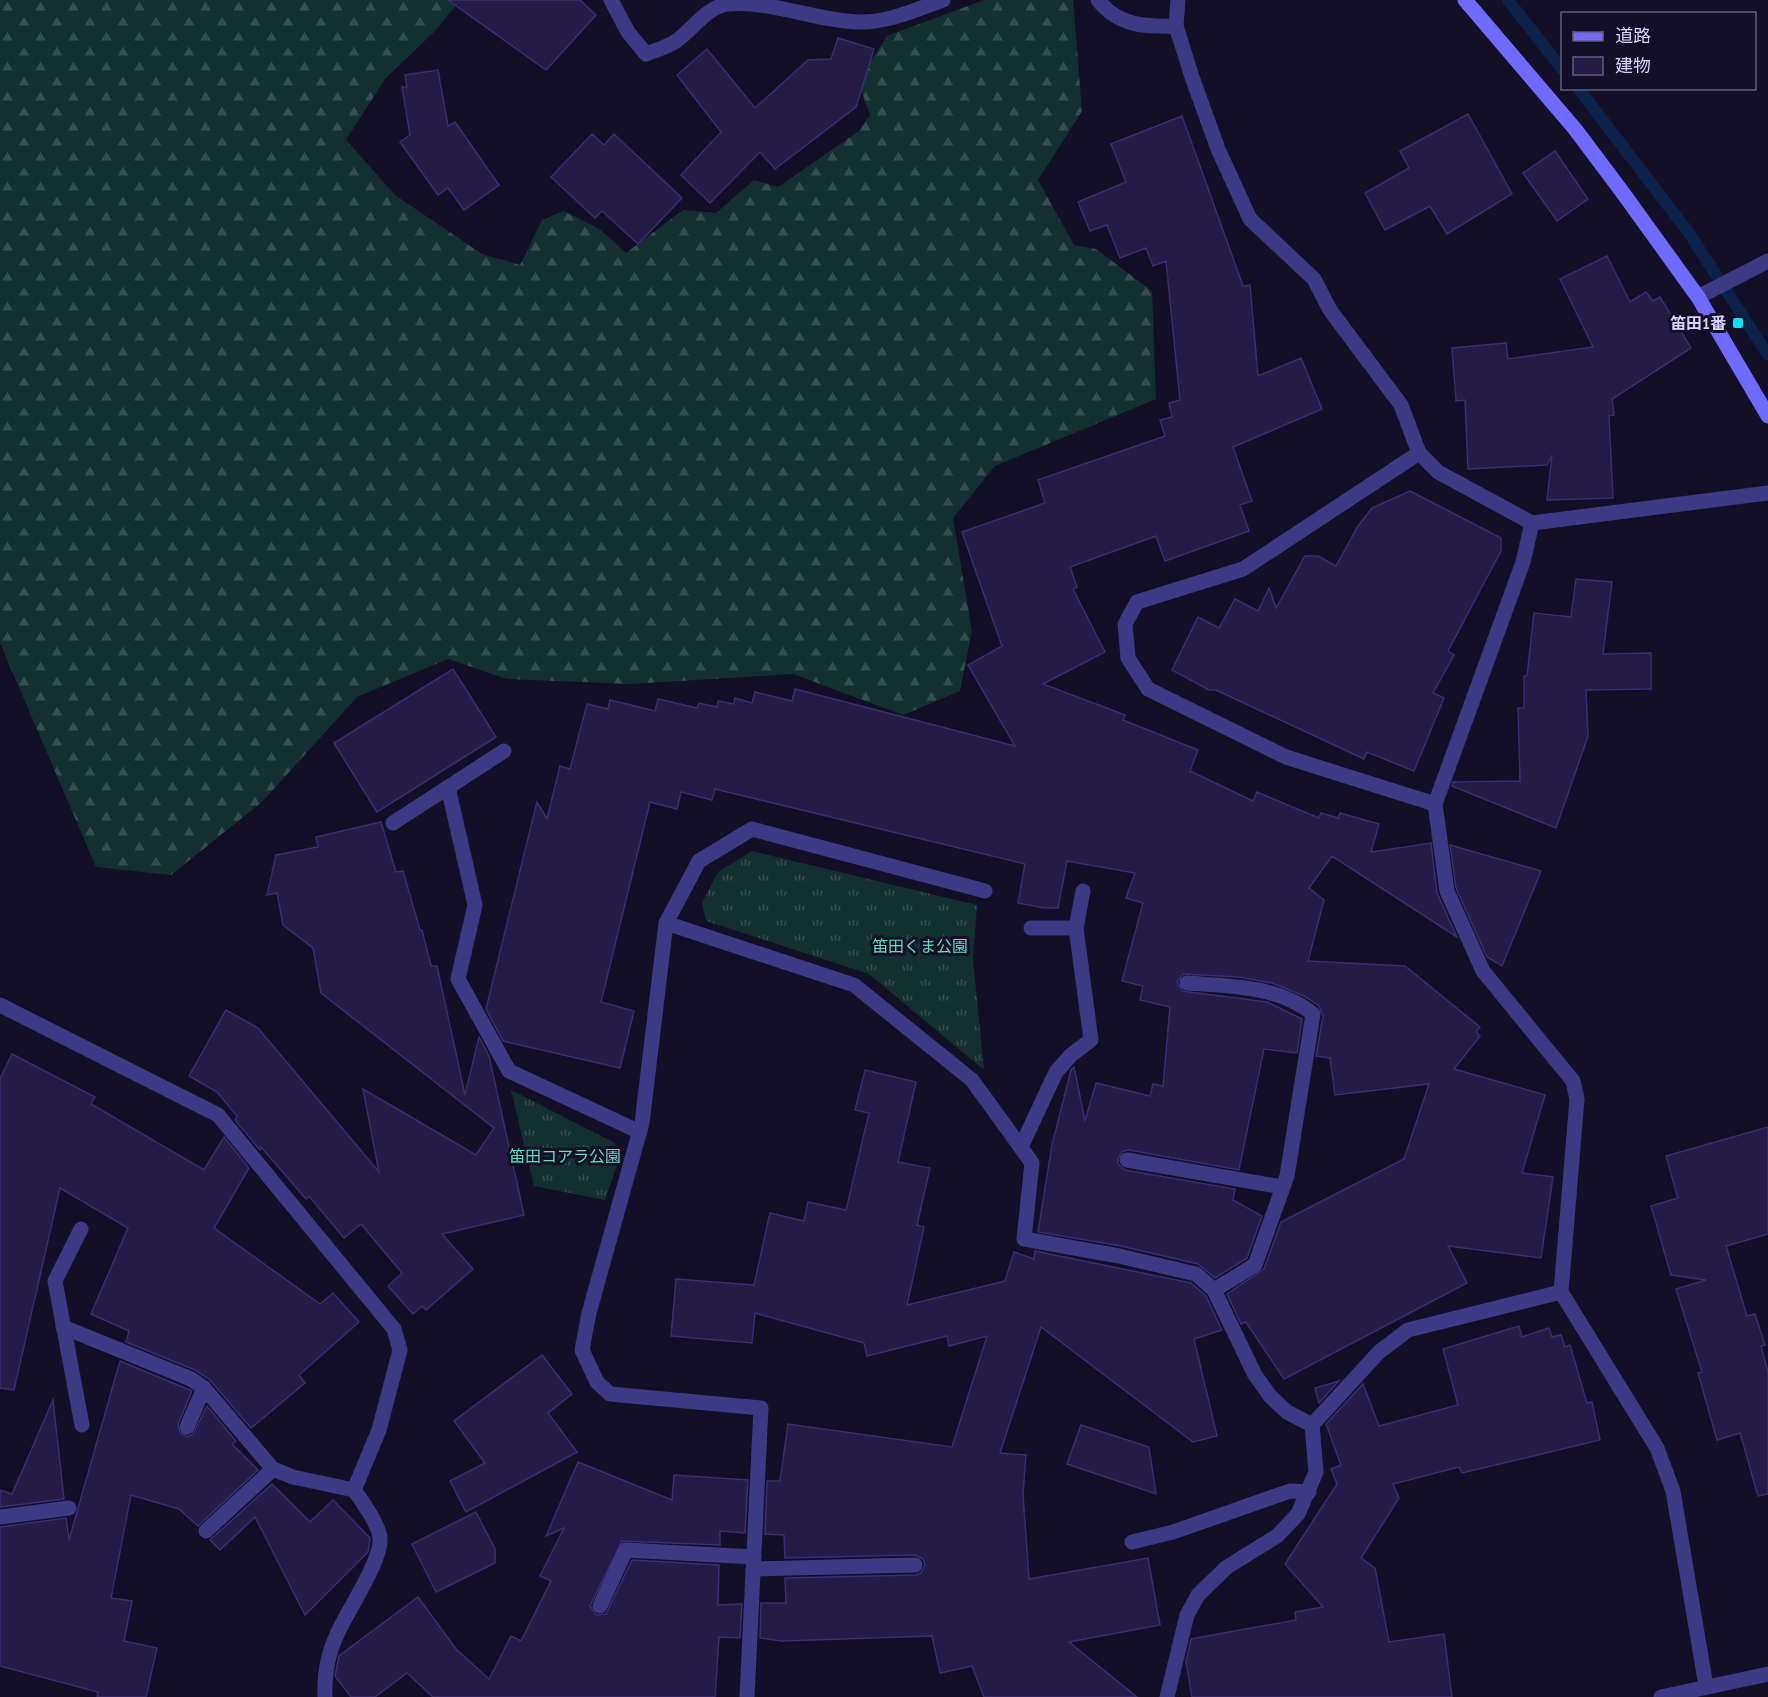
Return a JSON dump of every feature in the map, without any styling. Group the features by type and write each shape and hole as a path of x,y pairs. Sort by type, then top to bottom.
{"street":[{"path":"611,0 628,32 646,54 675,43 709,11 726,4 770,6 837,21 862,23 911,11 943,0"},
{"path":"1098,0 1117,20 1154,27 1176,26"},
{"path":"1178,0 1176,26 1218,149 1250,219 1314,279 1330,310 1401,405 1419,453 1438,472 1532,524 1768,493"},
{"path":"1465,0 1575,129 1698,297 1768,416"},
{"path":"1698,297 1768,261"},
{"path":"1419,453 1244,569 1137,602 1125,624 1128,658 1148,689 1286,757 1435,804"},
{"path":"1532,524 1523,562 1435,804 1447,891 1484,971 1573,1081 1577,1100 1561,1292 1657,1448 1673,1491 1706,1686"},
{"path":"393,823 504,751"},
{"path":"448,787 475,905 458,979 510,1071 640,1132"},
{"path":"747,1697 761,1408 610,1394 597,1383 582,1350 589,1313 640,1132 666,923 699,861 752,829 986,891"},
{"path":"1021,1147 1056,1072 1071,1055 1091,1040 1076,928 1083,891"},
{"path":"666,923 854,985 972,1080 1032,1163 1024,1239 1119,1256 1196,1274 1214,1290 1256,1375 1270,1396 1287,1412 1312,1425"},
{"path":"1032,928 1076,928"},
{"path":"1187,983 1245,987 1299,1003 1313,1014 1287,1176 1255,1265 1214,1290"},
{"path":"0,1005 218,1115 394,1329 399,1350 380,1430 354,1490"},
{"path":"1127,1160 1282,1187"},
{"path":"81,1229 55,1281 82,1425"},
{"path":"1167,1697 1187,1616 1198,1595 1227,1567 1277,1536 1298,1514 1316,1472 1312,1425 1379,1352 1408,1330 1561,1292"},
{"path":"63,1327 191,1379 204,1388 273,1469 293,1477 354,1490 366,1507 380,1538 377,1557 331,1650 324,1671 325,1697"},
{"path":"187,1427 204,1388"},
{"path":"206,1531 273,1469"},
{"path":"1132,1542 1173,1532 1290,1491 1309,1492"},
{"path":"0,1517 69,1508"},
{"path":"600,1605 626,1550 754,1563 915,1565"},
{"path":"1661,1697 1688,1694 1706,1686 1768,1674"}],"green space":[{"path":"0,0 461,0 435,31 385,79 346,140 395,195 482,254 520,265 542,220 564,211 601,230 626,253 683,210 716,213 754,180 778,187 859,131 870,115 858,81 887,36 984,0 1073,0 1082,111 1038,180 1074,245 1096,249 1152,291 1156,399 995,466 953,518 972,631 960,691 903,715 793,674 631,684 507,679 448,659 357,697 262,802 171,875 96,867 0,643"},
{"name":"笛田くま公園","path":"752,851 977,905 973,959 984,1070 869,974 706,921 702,903 718,872"},
{"name":"笛田コアラ公園","path":"511,1090 615,1143 617,1165 605,1200 534,1186"}],"building":[{"path":"448,0 580,0 596,15 546,70"},
{"path":"838,38 874,49 856,107 775,169 760,152 710,203 681,175 721,132 677,75 707,49 755,108 808,60 831,59"},
{"path":"438,70 448,126 455,122 499,185 464,210 448,188 438,195 400,142 410,135 402,87 407,87 405,75"},
{"path":"1468,114 1512,194 1447,234 1430,206 1385,230 1365,193 1409,168 1400,151"},
{"path":"1182,116 1243,286 1250,285 1258,376 1301,358 1322,409 1233,447 1252,501 1240,505 1249,531 1165,561 1156,536 1070,567 1077,587 1073,589 1105,652 1043,684 1125,715 1123,720 1198,750 1190,771 1253,801 1257,792 1319,818 1321,813 1338,818 1340,813 1379,824 1371,852 1431,843 1437,893 1457,937 1332,856 1309,888 1324,900 1308,961 1405,966 1480,1027 1476,1032 1480,1036 1454,1069 1545,1095 1522,1173 1553,1177 1541,1258 1448,1246 1467,1283 1284,1379 1246,1322 1241,1324 1227,1294 1264,1269 1281,1222 1404,1159 1429,1084 1335,1095 1330,1058 1316,1056 1323,1016 1319,1006 1304,996 1272,983 1238,977 1183,974 1177,982 1182,991 1267,1002 1302,1019 1297,1053 1264,1049 1239,1170 1129,1150 1123,1151 1118,1158 1118,1164 1125,1170 1235,1189 1233,1200 1262,1216 1247,1258 1215,1278 1198,1264 1121,1246 1038,1232 1052,1145 1071,1070 1074,1067 1085,1121 1096,1083 1150,1096 1153,1084 1163,1086 1170,1007 1140,1000 1143,986 1122,981 1143,903 1126,898 1135,873 1067,861 1058,908 1044,908 1018,903 1025,864 715,789 712,800 681,792 677,809 650,802 601,1002 634,1011 620,1068 503,1041 486,1009 537,802 547,819 560,766 570,769 587,704 608,709 610,700 655,711 658,699 697,708 699,703 717,707 718,701 734,704 735,698 752,703 755,692 792,701 795,689 1015,746 968,665 1002,646 962,532 1045,503 1038,480 1165,436 1160,420 1172,417 1169,403 1180,400 1166,261 1153,266 1146,248 1120,258 1107,225 1090,231 1078,202 1126,182 1111,144"},
{"path":"592,134 604,145 614,134 682,198 638,244 602,211 595,218 551,177"},
{"path":"1555,151 1588,199 1557,221 1523,173"},
{"path":"1607,256 1630,302 1646,292 1653,301 1660,297 1691,348 1612,399 1614,415 1609,416 1613,498 1547,500 1552,455 1547,465 1468,469 1465,400 1456,401 1452,348 1506,343 1508,359 1593,347 1560,279"},
{"path":"1410,491 1501,538 1501,551 1448,651 1454,655 1433,693 1444,698 1414,771 1367,752 1364,759 1216,690 1209,690 1172,670 1198,617 1219,628 1235,599 1258,611 1269,588 1276,608 1305,556 1318,556 1336,566 1358,526 1372,508"},
{"path":"1576,579 1612,582 1603,654 1651,653 1651,689 1586,690 1588,736 1556,828 1452,786 1453,782 1520,781 1518,708 1524,708 1524,676 1527,676 1534,613 1571,617"},
{"path":"453,669 496,737 377,812 334,743"},
{"path":"381,822 396,872 403,871 431,966 437,966 465,1095 479,1037 489,1056 524,1215 442,1234 473,1269 426,1310 422,1306 413,1314 388,1286 402,1273 361,1224 344,1238 309,1196 306,1199 261,1147 260,1150 235,1120 237,1116 217,1092 189,1076 226,1010 258,1028 379,1172 363,1089 476,1155 494,1128 321,993 313,948 283,925 277,893 267,895 276,855 318,847 316,837"},
{"path":"1450,845 1541,871 1502,966 1487,957 1456,888"},
{"path":"12,1054 95,1097 91,1104 204,1170 224,1137 249,1168 214,1228 320,1304 333,1293 359,1322 299,1375 305,1383 251,1428 210,1380 195,1370 126,1342 129,1331 91,1314 128,1228 60,1188 14,1390 0,1388 0,1079"},
{"path":"865,1070 916,1082 898,1162 930,1168 917,1225 924,1227 907,1305 1005,1281 1014,1252 1034,1259 1035,1251 1191,1283 1206,1296 1222,1330 1194,1339 1217,1436 1193,1442 1041,1327 1000,1453 1026,1455 1023,1495 1029,1579 1148,1558 1160,1625 1069,1642 1137,1697 984,1697 972,1666 940,1673 932,1636 782,1641 760,1638 761,1603 786,1603 785,1578 915,1575 921,1573 925,1565 923,1559 915,1555 785,1558 784,1535 765,1534 767,1481 780,1481 788,1424 952,1447 987,1336 949,1346 947,1336 867,1356 864,1343 755,1313 752,1343 671,1336 676,1279 754,1285 770,1213 804,1221 808,1202 846,1210 869,1113 855,1110"},
{"path":"1768,1127 1768,1234 1726,1246 1747,1316 1755,1314 1765,1345 1761,1346 1768,1372 1768,1494 1758,1496 1740,1433 1717,1440 1698,1373 1702,1372 1676,1289 1706,1280 1671,1275 1651,1206 1678,1198 1666,1156"},
{"path":"1519,1326 1522,1337 1549,1328 1552,1337 1561,1335 1565,1347 1570,1345 1587,1403 1592,1402 1600,1440 1462,1473 1459,1467 1393,1484 1399,1498 1361,1558 1375,1568 1389,1642 1444,1634 1452,1697 1192,1697 1186,1662 1191,1639 1296,1620 1295,1612 1323,1607 1285,1564 1337,1484 1331,1469 1341,1465 1326,1424 1363,1384 1379,1426 1458,1405 1443,1349"},
{"path":"542,1355 572,1394 548,1413 577,1452 466,1512 450,1481 485,1463 454,1421"},
{"path":"120,1361 192,1391 178,1424 180,1433 188,1437 193,1434 207,1406 236,1441 232,1444 258,1470 198,1526 179,1509 131,1495 111,1598 132,1601 124,1641 157,1648 146,1697 97,1697 98,1692 0,1666 0,1527 66,1518 69,1540"},
{"path":"1339,1381 1319,1403 1315,1388"},
{"path":"53,1400 64,1499 0,1507 0,1490 12,1494"},
{"path":"1081,1425 1149,1447 1156,1494 1067,1464"},
{"path":"578,1462 672,1500 674,1475 748,1480 745,1533 720,1531 720,1545 622,1541 590,1606 596,1615 606,1614 632,1560 719,1565 718,1605 742,1604 740,1638 719,1637 715,1697 433,1697 407,1673 375,1697 351,1697 335,1676 339,1656 418,1597 456,1649 489,1679 511,1636 521,1641 551,1581 540,1576 564,1528 546,1536"},
{"path":"272,1484 310,1522 333,1500 370,1538 368,1552 305,1615 255,1517 220,1550 210,1540"},
{"path":"476,1512 495,1549 495,1563 436,1592 412,1544"}],"waterway":[{"path":"1508,0 1561,68"},
{"path":"1580,90 1689,233 1768,355"}],"place":[{"name":"笛田1番","path":"1738,323"}]}
